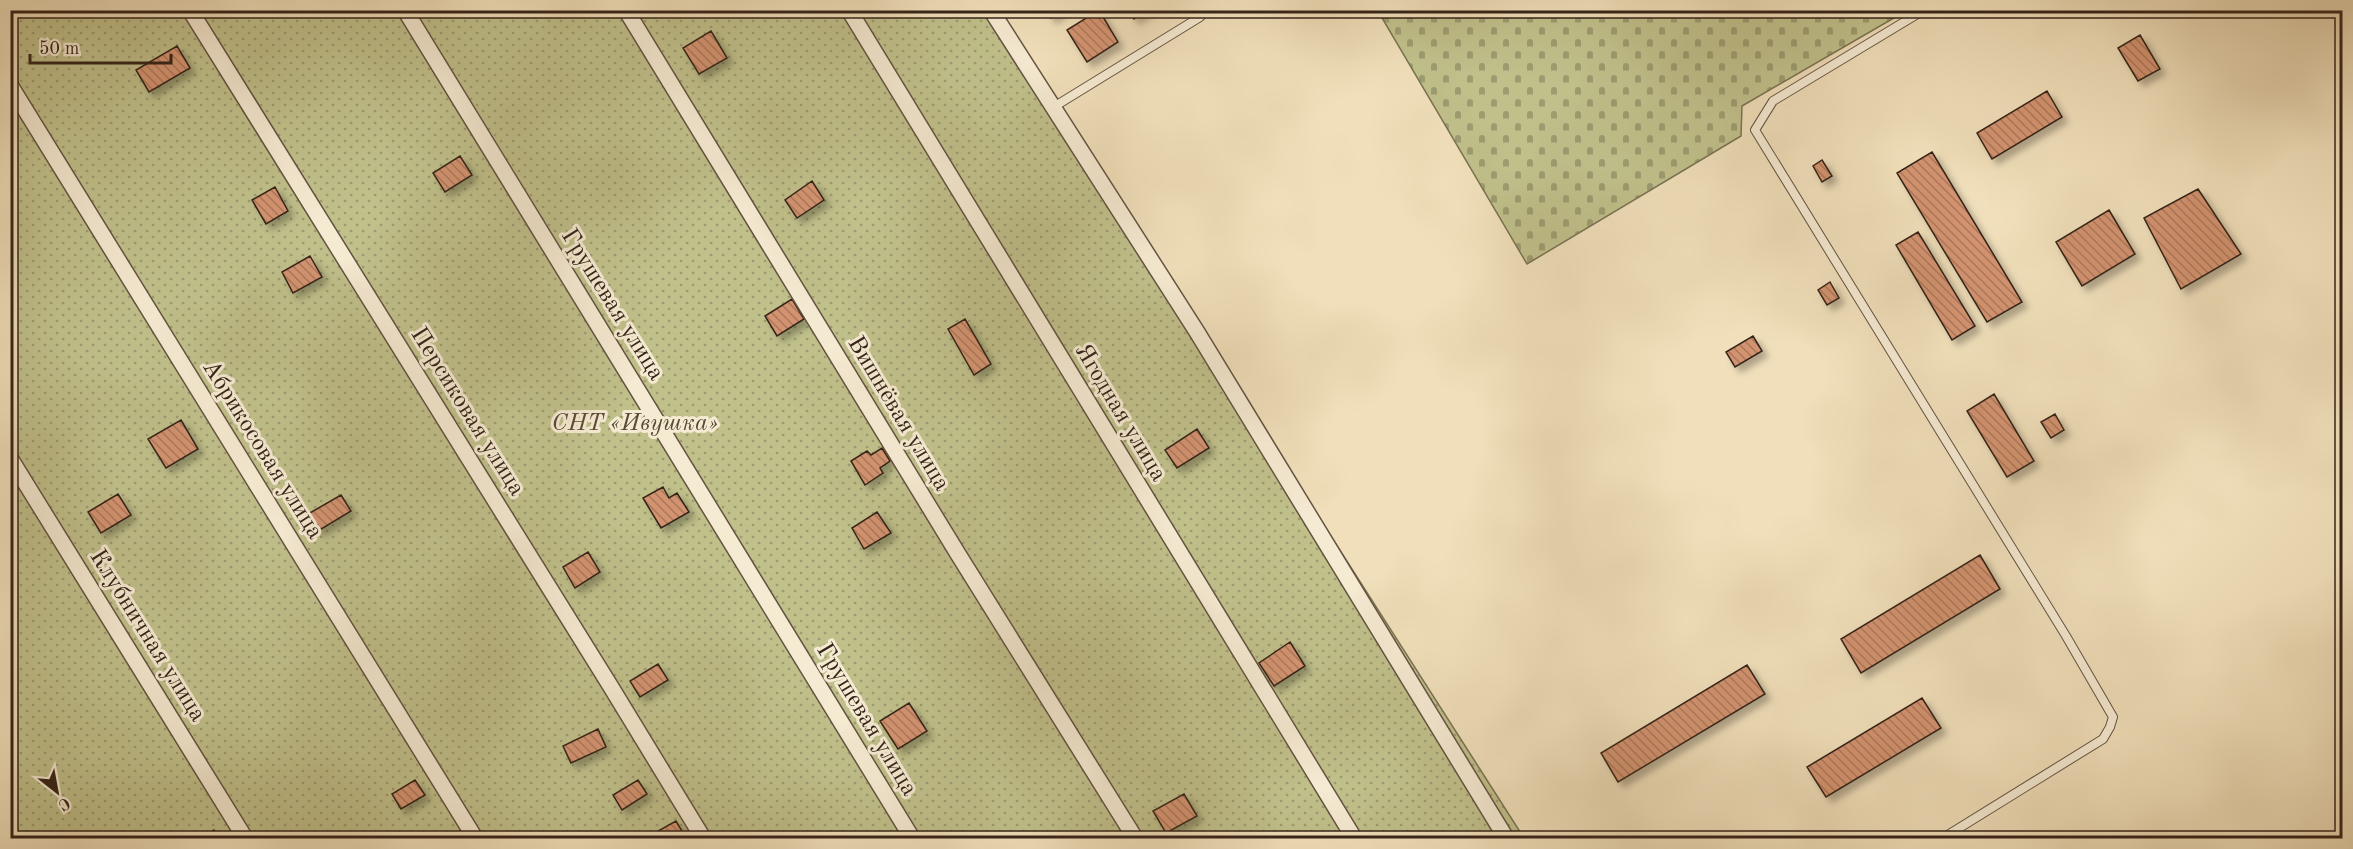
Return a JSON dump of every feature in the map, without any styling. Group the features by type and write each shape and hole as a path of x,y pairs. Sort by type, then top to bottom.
{"street":[{"name":"Персиковая улица","path":"190,10 612,687 703,838"},
{"name":"Грушевая улица","path":"405,10 912,838"},
{"name":"Вишнёвая улица","path":"626,10 958,554 1135,838"},
{"name":"Ягодная улица","path":"849,10 1354,838"},
{"path":"992,10 1052,108 1197,332 1506,838"},
{"name":"Абрикосовая улица","path":"10,85 475,838"},
{"name":"Клубничная улица","path":"10,458 245,838"}],"lane":[{"path":"1052,108 1200,17 1206,10"},
{"path":"1924,10 1773,101 1755,130 2066,636 2113,717 2103,739 1942,838"}],"green space":[{"name":"СНТ «Ивушка»","path":"10,11 995,11 1524,838 11,838"},
{"path":"1378,11 1906,11 1742,106 1741,136 1527,264"}],"building":[{"path":"1046,10 1063,10 1051,18"},
{"path":"1099,10 1118,42 1087,62 1067,30"},
{"path":"1129,10 1148,10 1134,19"},
{"path":"711,31 727,58 699,74 683,48"},
{"path":"2140,35 2160,69 2138,81 2118,48"},
{"path":"177,46 190,68 149,92 136,70"},
{"path":"2047,91 2062,117 1992,159 1977,133"},
{"path":"1932,152 2022,302 1987,322 1897,173"},
{"path":"460,156 472,175 445,192 433,173"},
{"path":"1822,160 1832,176 1822,182 1813,166"},
{"path":"812,181 824,200 797,218 785,200"},
{"path":"275,187 288,211 266,224 252,200"},
{"path":"2198,189 2241,254 2181,289 2144,218"},
{"path":"2109,210 2135,254 2082,286 2056,242"},
{"path":"1918,232 1975,326 1952,340 1896,245"},
{"path":"310,256 322,277 293,293 282,272"},
{"path":"1830,282 1839,298 1827,305 1818,290"},
{"path":"792,299 804,319 777,336 765,316"},
{"path":"965,319 991,364 974,375 948,329"},
{"path":"1753,336 1762,351 1735,367 1726,352"},
{"path":"1994,394 2034,461 2007,477 1967,411"},
{"path":"2055,414 2064,430 2051,438 2041,422"},
{"path":"181,420 198,449 166,468 148,439"},
{"path":"1197,429 1209,448 1177,468 1165,450"},
{"path":"882,448 890,461 880,468 883,473 865,485 851,461 867,451 871,455"},
{"path":"663,487 669,498 677,493 689,512 661,528 643,498"},
{"path":"118,494 131,515 101,533 88,512"},
{"path":"341,495 351,511 318,531 308,514"},
{"path":"877,512 891,533 864,549 852,528"},
{"path":"588,552 600,572 575,588 563,567"},
{"path":"1980,555 2000,589 1861,673 1841,639"},
{"path":"1290,642 1305,666 1274,686 1259,663"},
{"path":"658,664 668,680 640,697 630,681"},
{"path":"1747,665 1765,694 1618,782 1601,753"},
{"path":"1922,698 1941,728 1826,797 1807,767"},
{"path":"909,703 927,731 898,749 880,721"},
{"path":"598,729 606,747 571,763 563,746"},
{"path":"415,780 425,795 401,809 392,794"},
{"path":"638,780 647,794 622,810 613,795"},
{"path":"1184,794 1197,816 1166,833 1153,811"},
{"path":"676,821 686,838 650,838 649,836"},
{"path":"214,830 219,838 199,838"}]}
